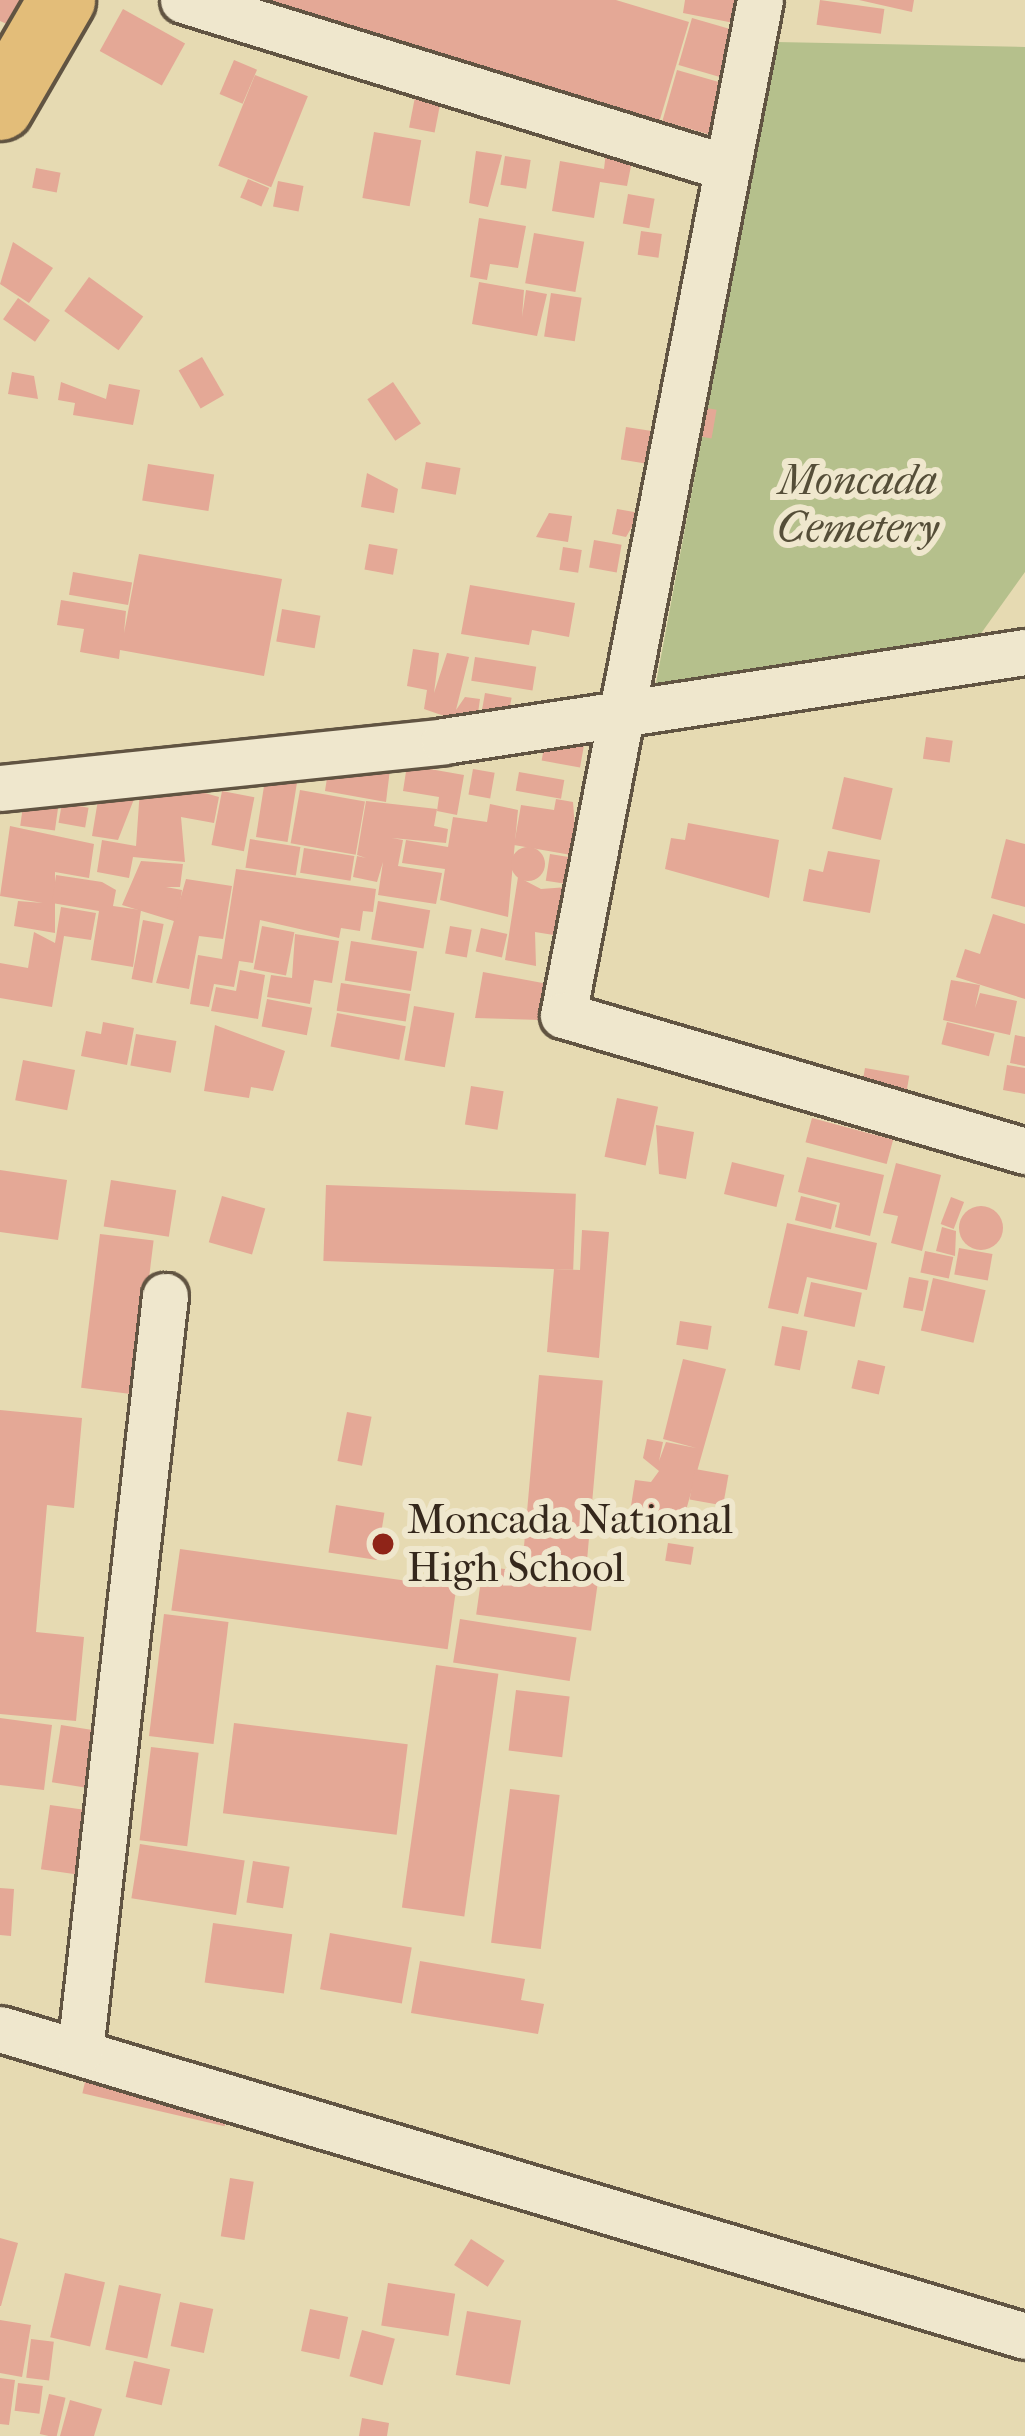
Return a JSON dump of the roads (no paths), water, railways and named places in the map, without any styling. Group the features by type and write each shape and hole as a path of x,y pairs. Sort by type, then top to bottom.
{"highway":[{"path":"0,107 62,0"}],"street":[{"path":"183,0 728,168"},
{"path":"760,0 563,1015 1025,1151"},
{"path":"0,788 622,716 1025,652"},
{"path":"80,2051 165,1296"},
{"path":"0,2029 1025,2336"}],"place":[{"name":"Moncada National High School","path":"383,1544"}],"park label":[{"name":"Moncada Cemetery","path":"858,505"}]}
